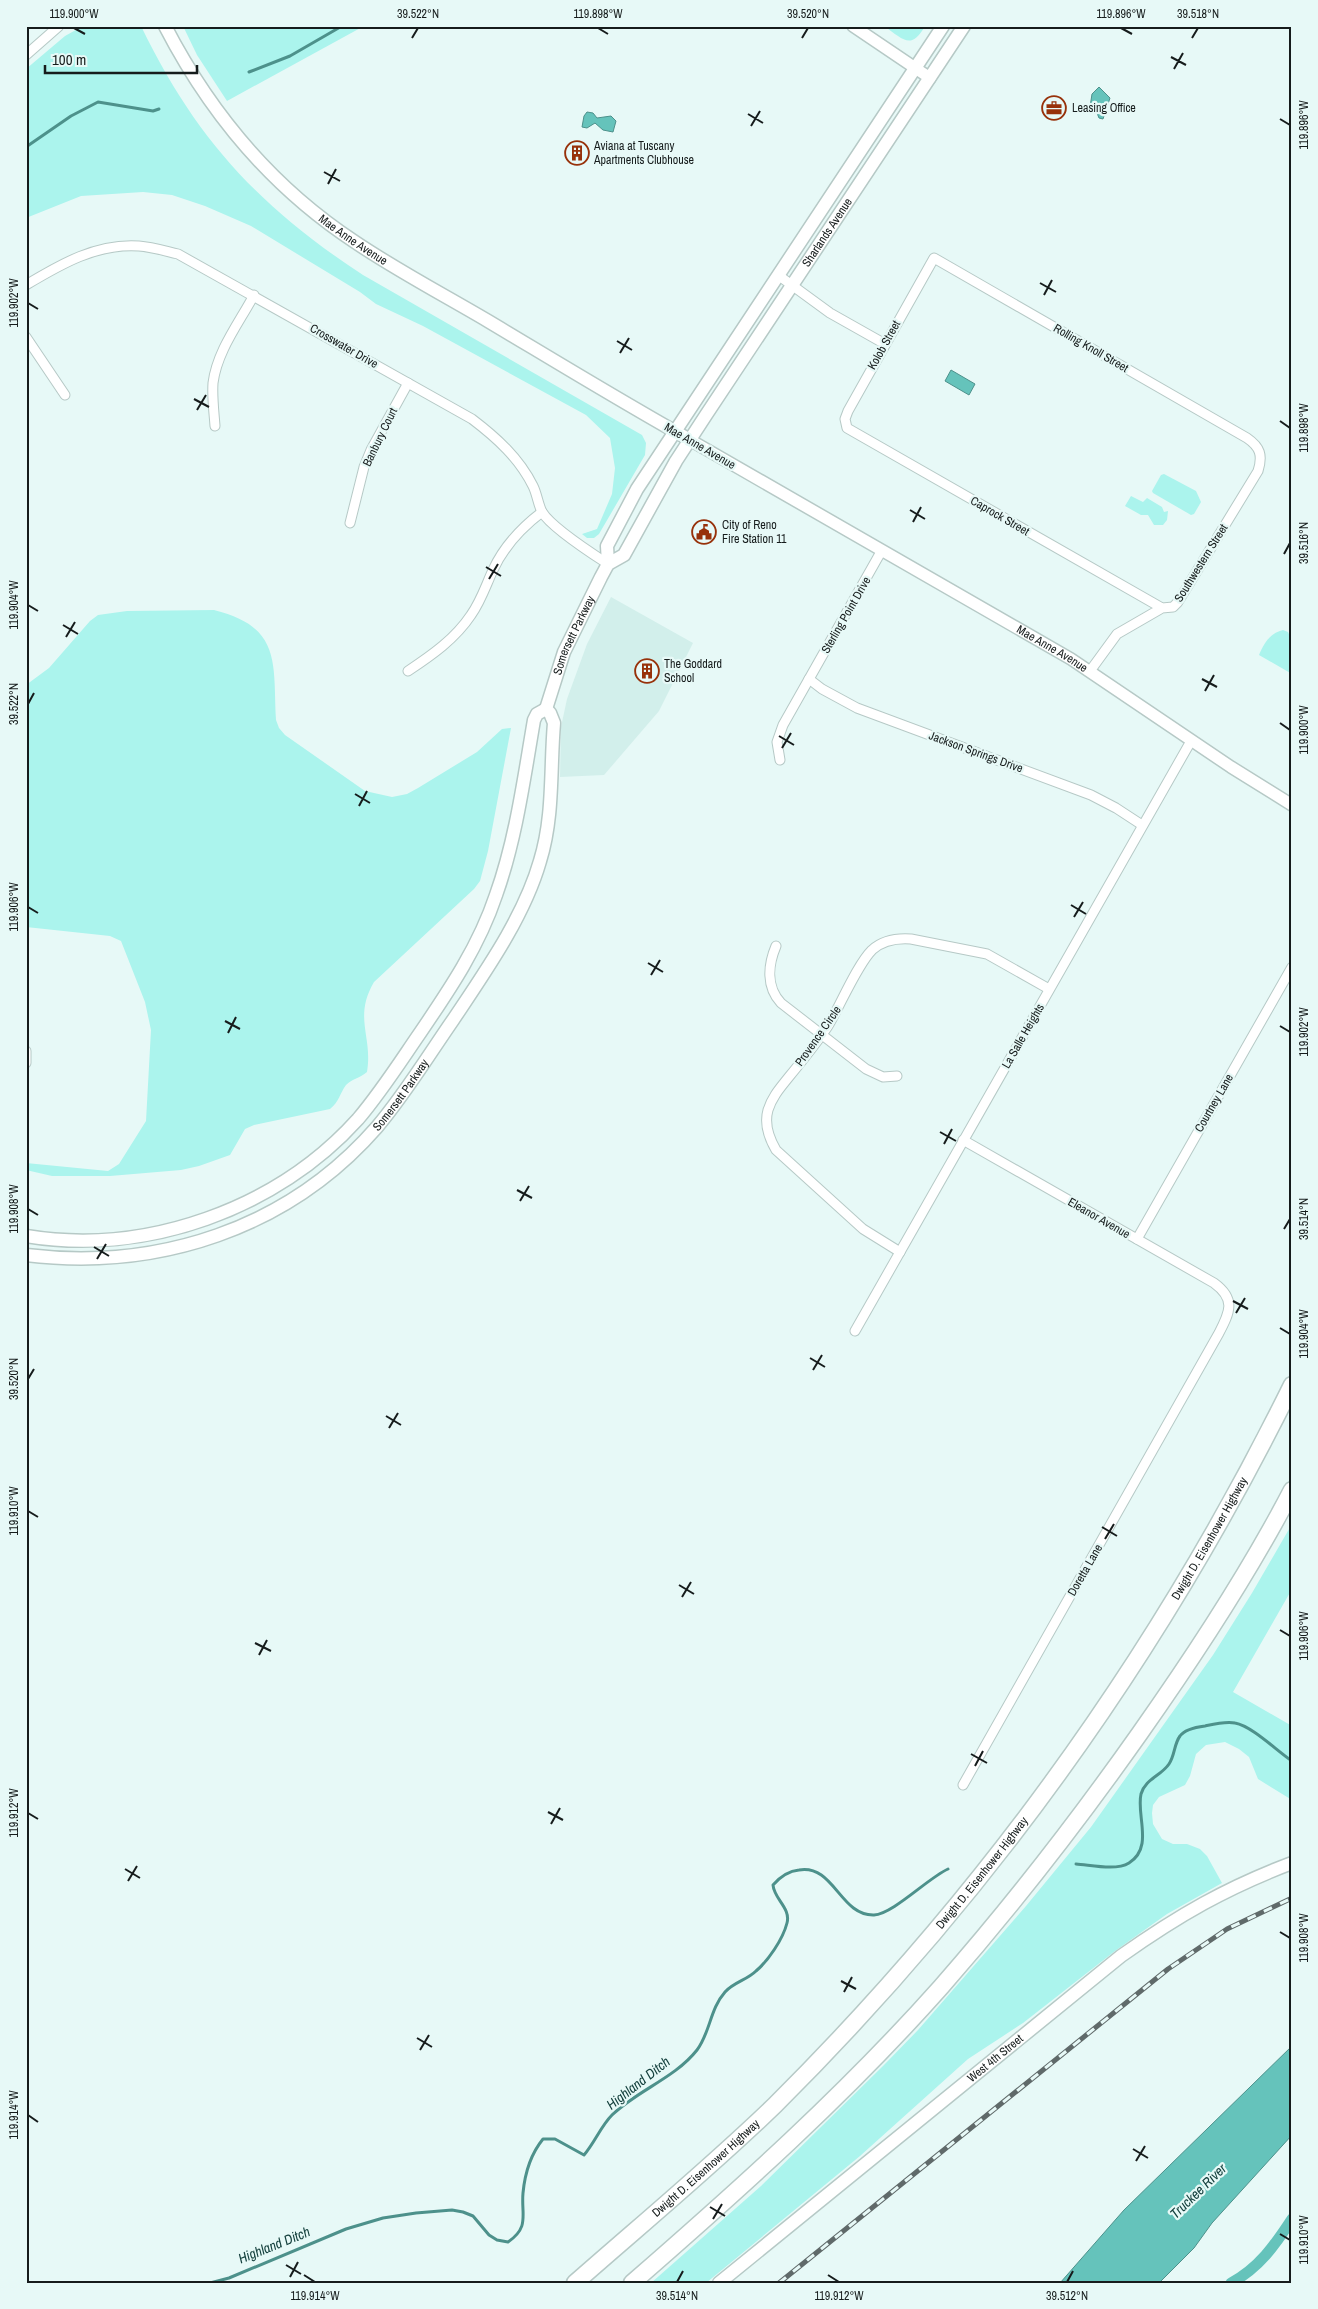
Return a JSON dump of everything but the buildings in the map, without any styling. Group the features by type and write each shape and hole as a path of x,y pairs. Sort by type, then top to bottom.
{"highway":[{"name":"Dwight D. Eisenhower Highway","path":"575,2283 715,2161 774,2106 843,2035 937,1930 1063,1767 1153,1635 1225,1514 1292,1385"},
{"path":"632,2283 757,2173 834,2099 941,1988 1026,1888 1102,1787 1160,1704 1223,1609 1292,1490"}],"main road":[{"name":"Mae Anne Avenue","path":"165,26 196,82 240,140 266,169 323,220 386,262 690,440"},
{"name":"Sharlands Avenue","path":"674,431 943,26"},
{"name":"Sharlands Avenue","path":"690,440 964,26"},
{"name":"Somersett Parkway","path":"608,564 606,553 610,539 637,489 674,431"},
{"name":"Somersett Parkway","path":"26,1236 79,1240 124,1237 161,1232 206,1219 253,1199 294,1174 316,1158 357,1120 374,1100 437,1008 475,945 487,919 504,870 534,720 537,714 546,709 557,670 568,643 608,564 624,555 690,440"},
{"name":"Somersett Parkway","path":"26,1255 65,1259 130,1257 171,1250 214,1237 260,1217 298,1195 337,1166 363,1140 394,1105 463,1005 512,927 529,893 545,844 551,802 554,723 546,709"},
{"name":"West 4th Street","path":"719,2283 1121,1956 1206,1901 1244,1882 1292,1863"}],"street":[{"path":"26,55 59,26"},
{"path":"853,26 930,78"},
{"name":"Crosswater Drive","path":"26,286 63,263 79,256 109,249 139,246 178,254 472,419 494,436 521,465 534,487 542,512"},
{"name":"Rolling Knoll Street","path":"926,273 934,258 1255,444 1260,450"},
{"name":"Kolob Street","path":"845,419 926,273"},
{"path":"778,275 830,313 885,344"},
{"path":"215,426 213,384 216,368 222,353 254,295"},
{"path":"26,336 65,395"},
{"name":"Banbury Court","path":"350,523 364,468 371,450 408,383"},
{"name":"Caprock Street","path":"845,419 847,428 855,434 1162,608"},
{"name":"Mae Anne Avenue","path":"690,440 1090,671 1191,741 1292,805"},
{"name":"Southwestern Street","path":"1090,671 1117,634 1162,608 1173,607 1178,602 1258,471 1262,460 1260,450"},
{"path":"408,671 444,646 458,632 482,596 502,553 526,524 542,512 584,548 608,564"},
{"name":"Sterling Point Drive","path":"780,760 777,751 779,734 882,550"},
{"name":"Jackson Springs Drive","path":"810,679 822,689 857,708 1091,795 1116,808 1142,826"},
{"name":"La Salle Heights","path":"855,1331 1191,741"},
{"name":"Provence Circle","path":"900,1252 863,1230 784,1159 770,1141 766,1121 770,1103 822,1035 871,952 878,946 894,939 911,939 987,954 1049,989"},
{"path":"776,946 770,968 774,993 781,1003 875,1074 883,1077 897,1076"},
{"name":"Courtney Lane","path":"1137,1239 1292,967"},
{"path":"26,1051 26,1063"},
{"name":"Eleanor Avenue","path":"963,1140 1214,1283 1226,1294 1229,1300"},
{"name":"Doretta Lane","path":"963,1785 1219,1333 1229,1310 1229,1300"}],"shaded area":[{"path":"83,26 141,26 184,103 233,167 261,196 326,249 363,275 642,435 646,443 645,455 599,534 594,538 587,538 582,534 597,529 612,494 615,468 610,438 586,415 423,326 376,304 360,292 251,226 205,206 172,195 143,192 81,196 26,218 26,69 65,36"},
{"path":"183,26 364,26 227,101 197,55"},
{"path":"884,26 925,26 915,38 906,40"},
{"path":"1164,474 1196,491 1201,502 1194,514 1191,515 1153,493 1152,491 1161,475"},
{"path":"1131,496 1143,502 1147,498 1162,507 1164,512 1168,511 1167,520 1163,525 1154,525 1148,515 1141,515 1125,506"},
{"path":"611,597 693,643 659,711 604,775 560,777 561,727 567,699 587,644"},
{"path":"214,610 236,617 252,626 263,637 273,665 276,720 279,728 285,735 365,791 392,797 407,794 477,752 502,729 511,728 488,851 480,881 474,889 374,982 368,995 364,1017 368,1048 367,1072 346,1085 330,1109 254,1125 245,1129 230,1155 181,1170 110,1176 52,1176 26,1170 26,1163 108,1171 119,1164 146,1121 151,1030 145,1002 121,941 110,936 26,927 26,685 49,668 90,621 98,615 127,611"},
{"path":"1283,630 1288,632 1292,641 1292,674 1259,655 1268,639 1274,633"},
{"path":"1292,1524 1292,1589 1233,1692 1292,1726 1292,1800 1258,1779 1249,1757 1225,1742 1206,1745 1196,1754 1190,1776 1185,1785 1159,1797 1153,1805 1153,1824 1162,1839 1173,1844 1187,1844 1200,1849 1207,1856 1222,1883 1167,1914 1115,1951 1023,2023 968,2059 860,2156 706,2283 651,2283 761,2186 884,2065 918,2030 1026,1906 1091,1827 1213,1655"}],"water":[{"path":"1099,87 1110,98 1103,119 1099,118 1097,113 1090,107 1092,94"},
{"path":"587,112 593,113 597,118 611,116 616,121 613,132 603,130 595,123 587,128 582,127 584,116"},
{"path":"951,370 975,384 969,395 945,381"},
{"name":"Truckee River","path":"1292,2046 1292,2135 1212,2223 1194,2248 1159,2283 1060,2283 1124,2210"}],"waterway":[{"path":"249,72 290,56 342,26"},
{"path":"26,147 71,116 98,102 153,111 159,109"},
{"name":"Highland Ditch","path":"1076,1864 1117,1867 1129,1863 1136,1856 1141,1849 1142,1840 1140,1803 1143,1789 1166,1768 1178,1739 1188,1730 1228,1722 1242,1725 1292,1761"},
{"name":"Highland Ditch","path":"210,2283 229,2278 346,2229 383,2218 416,2213 452,2210 463,2212 473,2216 489,2235 497,2240 508,2242 522,2226 525,2178 531,2158 543,2139 555,2139 584,2155 612,2115 688,2060 697,2050 705,2036 716,2006 725,1992 761,1967 770,1956 779,1943 788,1918 785,1908 774,1890 773,1885 778,1879 791,1872 811,1870 829,1882 853,1908 862,1913 874,1915 891,1909 948,1869"},
{"path":"1231,2283 1258,2263 1273,2247 1292,2219"}],"railway":[{"path":"779,2283 1168,1969 1227,1929 1292,1898"}],"place":[{"name":"Leasing Office","path":"1054,108"},
{"name":"Aviana at Tuscany Apartments Clubhouse","path":"577,153"},
{"name":"City of Reno Fire Station 11","path":"704,532"},
{"name":"The Goddard School","path":"647,671"}]}
